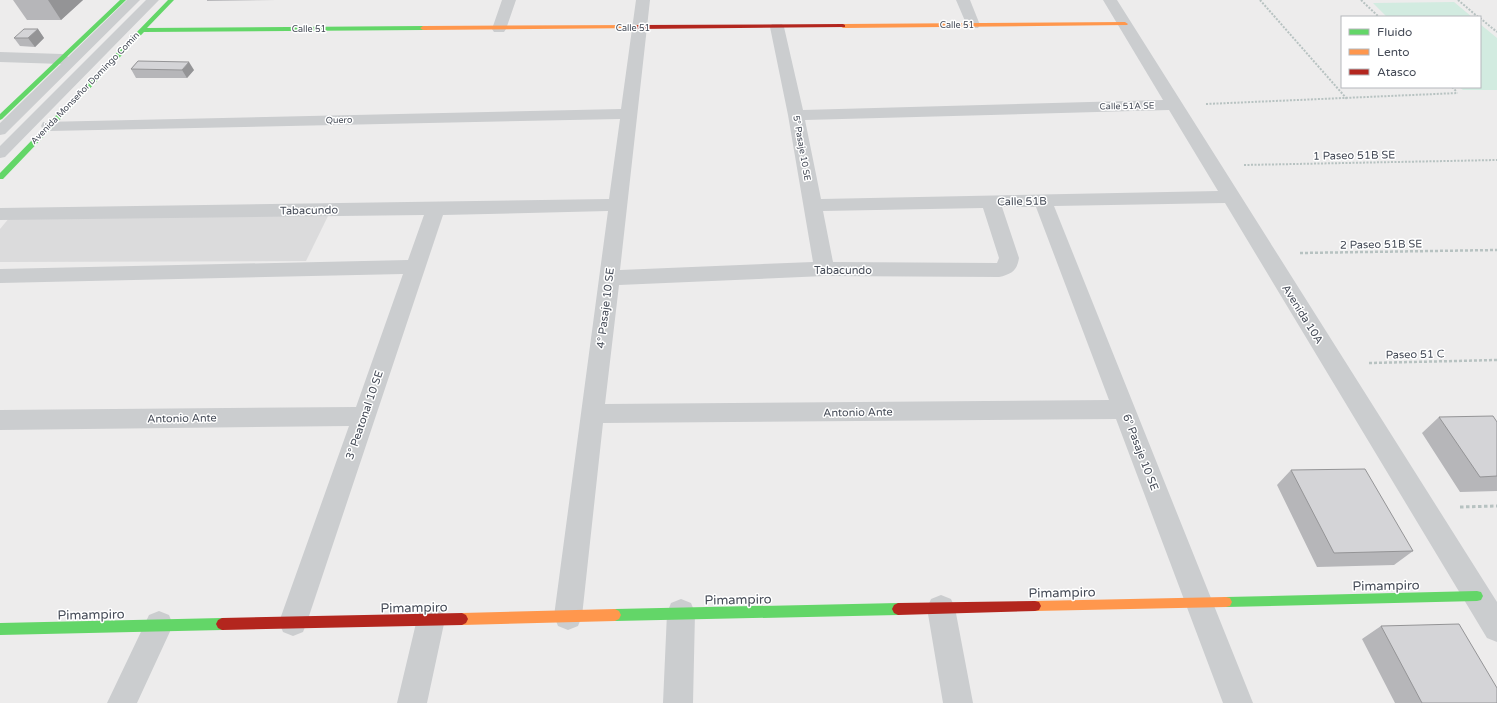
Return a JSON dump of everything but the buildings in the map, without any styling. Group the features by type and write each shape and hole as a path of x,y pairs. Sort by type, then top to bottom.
{"street":[{"path":"0,118 123,0"},
{"name":"Avenida Monseñor Domingo Comin","path":"0,177 171,0"},
{"path":"499,29 509,0"},
{"name":"4° Pasaje 10 SE","path":"568,616 643,0"},
{"path":"963,0 973,25"},
{"name":"Avenida 10A","path":"1110,0 1497,628"},
{"name":"Calle 51","path":"142,30 1125,24"},
{"name":"5° Pasaje 10 SE","path":"777,27 796,115 824,269"},
{"path":"0,57 62,59"},
{"name":"Calle 51A SE","path":"796,115 1175,105"},
{"name":"Quero","path":"49,126 629,114"},
{"name":"Calle 51B","path":"812,205 1232,197"},
{"name":"Tabacundo","path":"609,278 824,269 999,270 1008,266 1008,258 990,201"},
{"name":"6° Pasaje 10 SE","path":"1043,201 1238,703"},
{"name":"Tabacundo","path":"0,214 436,209 618,205"},
{"name":"3° Peatonal 10 SE","path":"293,622 363,416 417,267 436,209"},
{"path":"0,276 417,267"},
{"name":"Antonio Ante","path":"593,414 1124,409"},
{"name":"Antonio Ante","path":"0,420 363,416"},
{"name":"Pimampiro","path":"0,629 1477,596"},
{"path":"941,608 958,703"},
{"path":"678,703 681,613"},
{"path":"412,703 431,620"},
{"path":"122,703 159,625"}],"lane":[{"path":"0,131 134,0"},
{"name":"Avenida Monseñor Domingo Comin","path":"0,154 153,0"}],"path":[{"path":"1260,0 1348,99"},
{"path":"1361,0 1378,16"},
{"path":"1458,0 1477,16"},
{"path":"1481,20 1497,32"},
{"path":"1175,105 1348,99 1458,93 1453,88"},
{"name":"1 Paseo 51B SE","path":"1212,166 1497,160"},
{"name":"2 Paseo 51B SE","path":"1265,252 1357,253 1497,250"},
{"name":"Paseo 51 C","path":"1334,364 1497,360"}],"shaded area":[{"path":"328,216 306,261 0,262 0,229 10,217"}],"green space":[{"path":"1454,2 1471,16 1386,16 1373,3"},
{"path":"1481,25 1497,38 1497,90 1463,90 1460,88 1481,88"}],"traffic: fast":[{"path":"0,118 123,0"},
{"path":"0,177 171,0"},
{"path":"142,30 423,28"},
{"path":"1226,602 1477,596"},
{"path":"615,615 898,609"},
{"path":"0,629 222,624"}],"traffic: slow":[{"path":"843,26 1125,24"},
{"path":"423,28 638,27"},
{"path":"1035,606 1226,602"},
{"path":"462,619 615,615"}],"traffic: jam":[{"path":"638,27 843,26"},
{"path":"898,609 1035,606"},
{"path":"222,624 462,619"}]}
